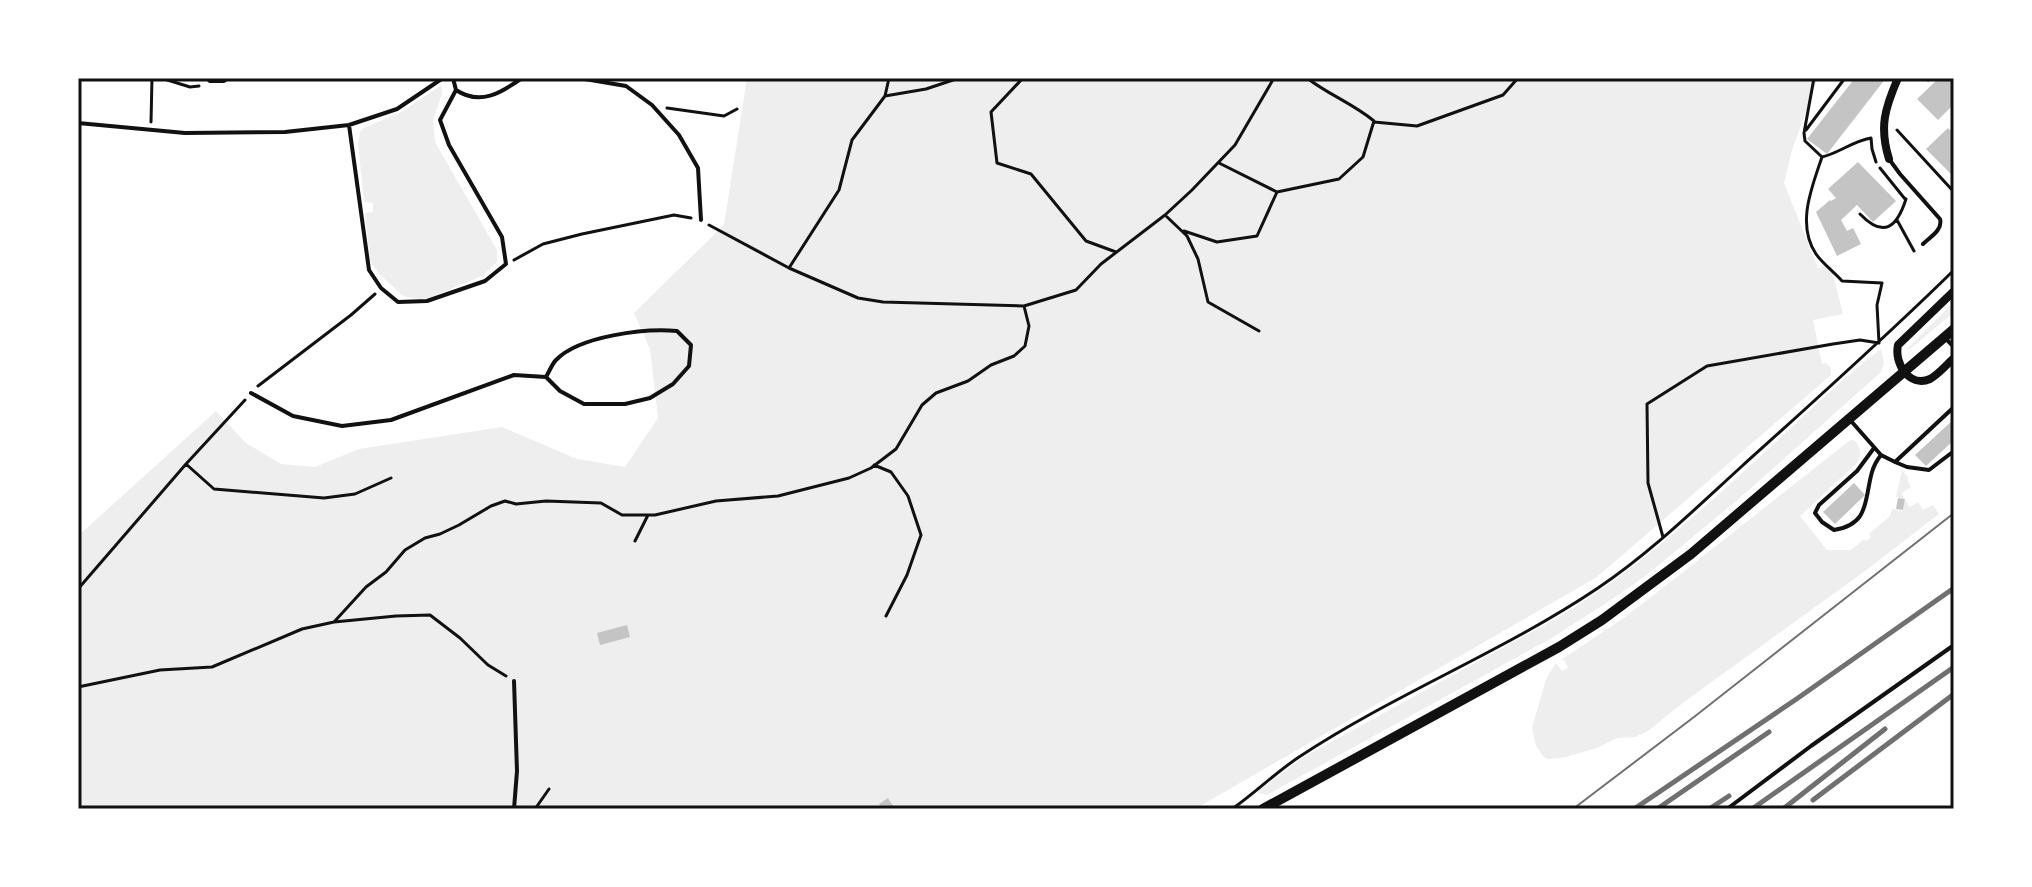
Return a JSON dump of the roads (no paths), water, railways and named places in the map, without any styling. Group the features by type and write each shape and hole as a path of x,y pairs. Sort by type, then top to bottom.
{"street":[{"path":"1889,159 1883,134 1884,115 1898,78"},
{"path":"1954,291 1898,345 1896,353 1904,372 1920,381 1934,377 1954,358"},
{"path":"1263,809 1602,620 1691,554 1954,329"}],"lane":[{"path":"209,79 224,81 228,78"},
{"path":"78,123 185,133 285,132 349,125 397,109 443,78"},
{"path":"453,78 456,90 466,97 481,98 505,90 522,78"},
{"path":"579,78 626,86 652,105 679,135 698,168 701,220"},
{"path":"610,82 616,78"},
{"path":"349,125 369,270 381,288 398,302 427,301 485,281 506,264 502,237 449,145 440,120 456,90"},
{"path":"1889,159 1940,219 1940,228 1923,244"},
{"path":"251,393 293,416 342,426 391,420 514,375 546,377 560,391 584,404 625,404 650,398 673,384 689,366 691,345 677,331 660,329 612,334 574,348 556,360 546,377"},
{"path":"1945,338 1954,347"},
{"path":"1895,462 1954,407"},
{"path":"1850,419 1881,455 1907,467 1929,470 1954,451"},
{"path":"1874,448 1857,471 1819,505 1815,513 1822,522 1834,530 1849,527 1858,519 1866,504 1873,468 1881,455"},
{"path":"1727,809 1954,645"},
{"path":"514,681 517,771 514,809"}],"tram line":[{"path":"1573,809 1954,513"}],"railway":[{"path":"1634,809 1954,588"},
{"path":"1752,809 1954,667"},
{"path":"1813,800 1954,694"},
{"path":"1783,809 1885,729"},
{"path":"1657,809 1769,732"},
{"path":"1709,809 1729,796"}]}
